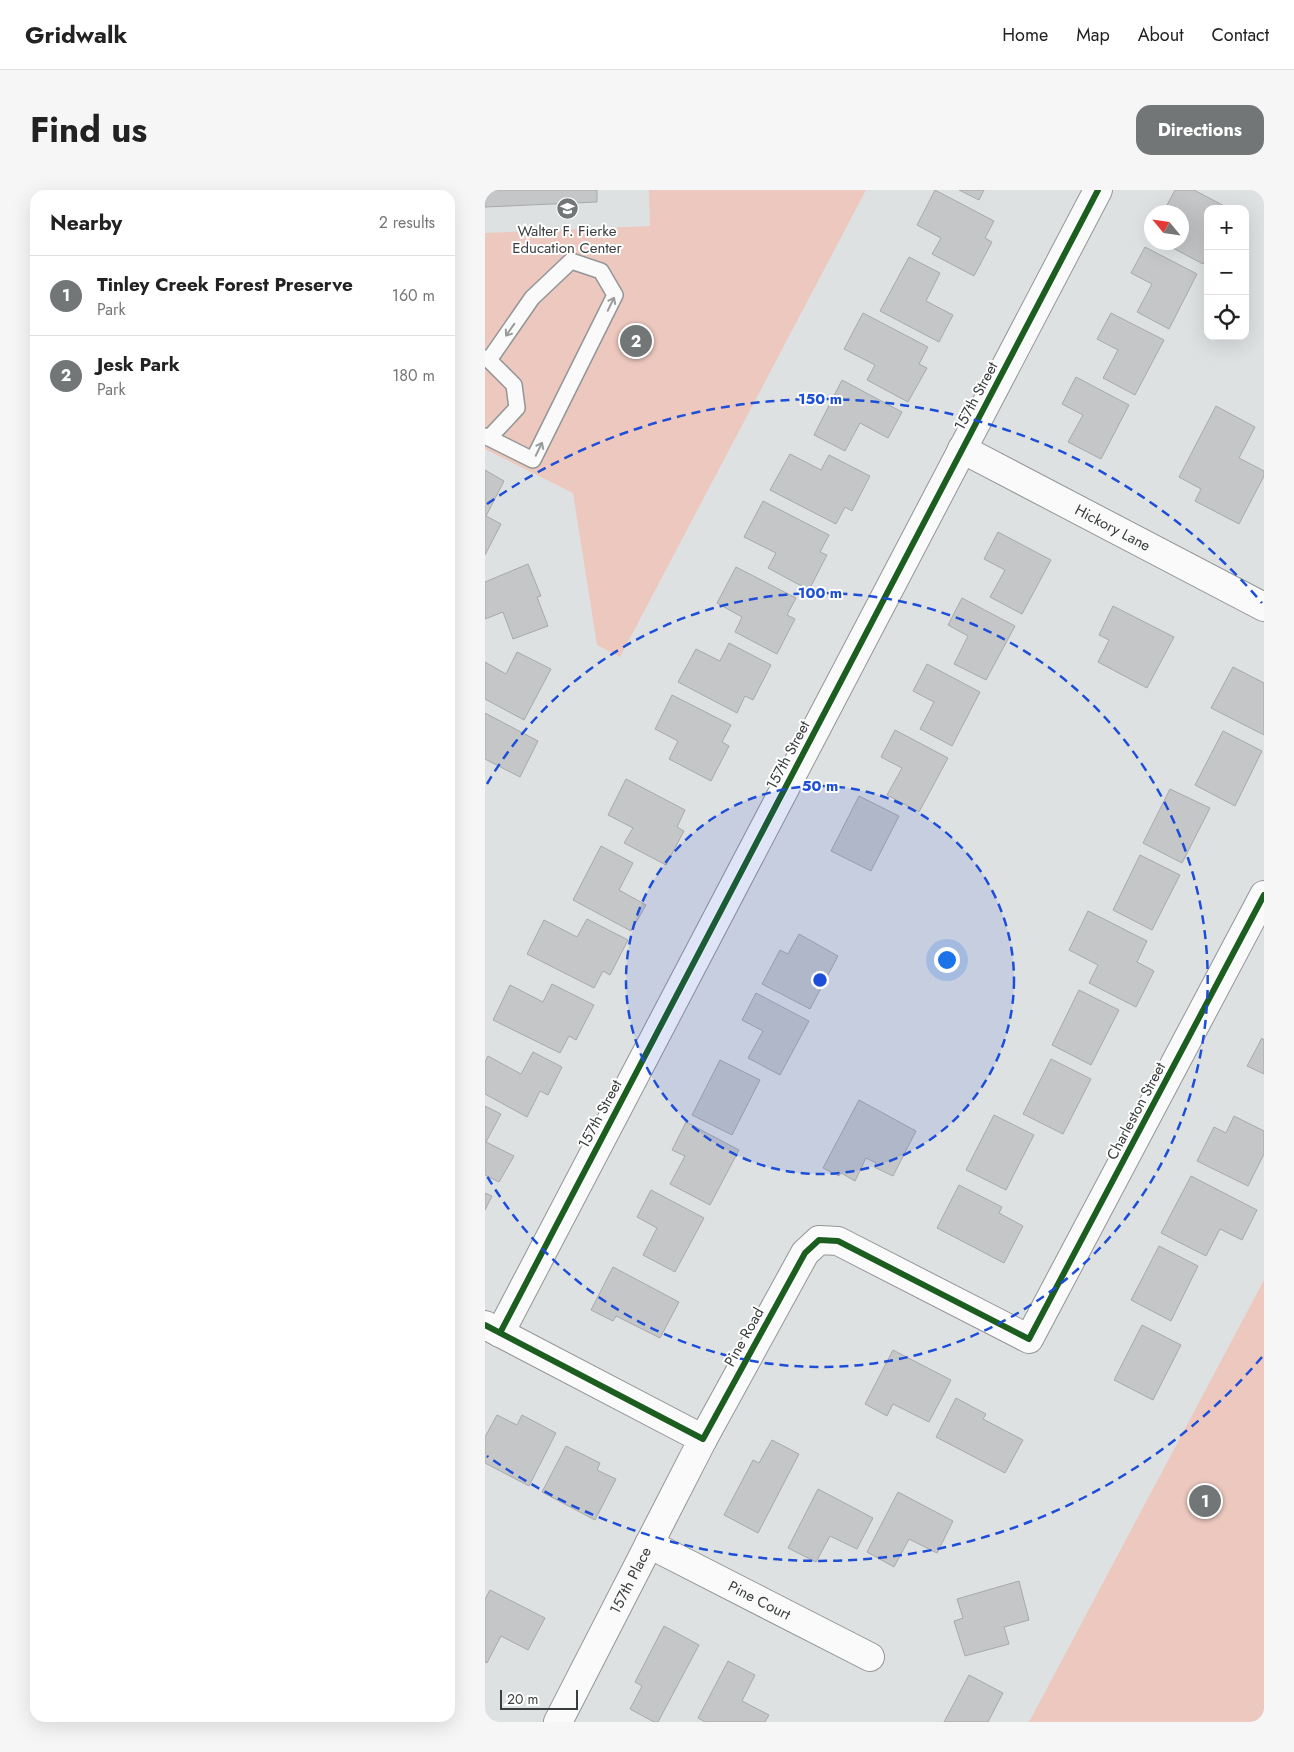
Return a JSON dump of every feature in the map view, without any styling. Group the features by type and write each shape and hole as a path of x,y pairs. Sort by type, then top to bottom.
{"street":[{"name":"157th Street","path":"493,1329 1098,190"},
{"name":"Hickory Lane","path":"962,449 1264,607"},
{"name":"Charleston Street","path":"1029,1339 1264,895"},
{"name":"Pine Road","path":"703,1439 805,1253 819,1240 838,1241 1029,1339"},
{"path":"493,1329 703,1439"},
{"name":"157th Place","path":"558,1722 703,1439"},
{"name":"Pine Court","path":"649,1544 869,1657"}],"lane":[{"path":"571,260 601,271 615,295 533,460 487,437 517,408 514,385 487,359 532,298 571,260"}],"shaded area":[{"path":"649,190 866,190 620,657 597,645 573,493 485,449 485,233 650,226"},
{"path":"1264,1280 1264,1722 1029,1722"}],"building":[{"path":"485,190 597,190 597,202 485,207"},
{"path":"935,190 994,221 985,238 992,242 974,276 932,254 941,238 917,225"},
{"path":"959,190 984,190 979,200"},
{"path":"1175,190 1194,190 1222,205 1204,205 1203,264 1177,250 1189,250 1189,205 1167,205"},
{"path":"1144,249 1151,250 1197,274 1169,329 1137,312 1152,284 1131,273"},
{"path":"909,257 940,273 926,301 953,315 939,342 880,311"},
{"path":"863,313 928,347 919,364 927,368 908,402 867,380 875,365 844,349"},
{"path":"1111,313 1164,340 1135,395 1103,378 1118,350 1097,339"},
{"path":"1076,377 1129,405 1101,459 1068,442 1083,415 1062,404"},
{"path":"842,380 902,412 888,438 860,423 845,451 814,435"},
{"path":"1216,406 1255,427 1239,458 1264,471 1264,476 1239,524 1195,501 1201,489 1179,477"},
{"path":"790,454 821,470 829,455 870,476 852,511 845,507 836,524 770,490"},
{"path":"485,470 504,481 486,516 501,524 485,555"},
{"path":"763,501 829,535 820,552 827,555 809,590 768,568 776,553 744,537"},
{"path":"998,532 1051,560 1022,614 990,597 1005,570 984,559"},
{"path":"528,564 541,596 537,597 548,626 513,639 503,612 485,619 485,582"},
{"path":"736,567 796,598 787,615 795,619 777,654 735,632 742,617 717,603"},
{"path":"962,598 1015,626 986,680 954,664 968,636 948,625"},
{"path":"1113,606 1174,637 1147,688 1098,662 1109,640 1099,635"},
{"path":"729,643 771,665 753,700 745,696 737,713 678,682 696,649 720,661"},
{"path":"517,652 551,669 524,720 485,699 485,662 506,674"},
{"path":"927,664 980,692 952,746 920,729 934,702 913,691"},
{"path":"1233,667 1264,683 1264,735 1211,708"},
{"path":"672,695 731,725 722,742 729,746 711,781 669,759 678,741 655,729"},
{"path":"485,713 538,741 520,777 485,759"},
{"path":"895,730 948,758 919,812 887,795 902,768 881,757"},
{"path":"1223,731 1262,751 1235,806 1195,785"},
{"path":"626,779 685,810 677,827 684,831 666,865 624,843 633,828 608,815"},
{"path":"1170,789 1210,808 1182,863 1143,843"},
{"path":"859,796 899,816 871,871 831,851"},
{"path":"601,846 633,863 619,890 646,905 631,931 573,900"},
{"path":"1140,855 1180,875 1152,930 1113,910"},
{"path":"1088,911 1147,941 1137,962 1154,971 1136,1007 1089,983 1098,965 1069,950"},
{"path":"587,919 628,940 610,975 603,971 594,988 527,954 544,920 577,937"},
{"path":"799,934 838,956 810,1009 762,984 780,950 788,954"},
{"path":"552,984 594,1005 576,1040 569,1036 560,1053 493,1020 510,985 543,1002"},
{"path":"1079,990 1119,1010 1091,1065 1052,1045"},
{"path":"756,993 809,1021 780,1075 748,1058 763,1031 742,1020"},
{"path":"1262,1038 1264,1040 1264,1074 1247,1066"},
{"path":"533,1052 562,1067 548,1095 540,1091 527,1117 485,1094 485,1062 488,1056 521,1074"},
{"path":"1051,1059 1091,1079 1063,1134 1023,1114"},
{"path":"720,1060 760,1080 732,1135 692,1115"},
{"path":"859,1100 916,1131 893,1176 874,1167 876,1163 866,1158 855,1181 841,1173 839,1176 823,1168"},
{"path":"485,1106 501,1114 486,1142 514,1156 499,1182 485,1175"},
{"path":"994,1115 1034,1135 1006,1190 966,1170"},
{"path":"1234,1116 1264,1131 1264,1154 1248,1186 1197,1161 1214,1127 1226,1133"},
{"path":"686,1122 739,1150 710,1205 670,1184 685,1156 672,1150"},
{"path":"1191,1176 1257,1210 1242,1240 1220,1229 1206,1256 1161,1233"},
{"path":"959,1185 1002,1207 999,1213 1023,1226 1004,1263 937,1228"},
{"path":"651,1190 704,1218 675,1272 643,1255 657,1228 637,1217"},
{"path":"485,1193 492,1196 485,1210"},
{"path":"1159,1246 1198,1266 1171,1321 1131,1300"},
{"path":"613,1267 679,1302 660,1338 616,1316 613,1321 591,1310"},
{"path":"1142,1325 1181,1345 1153,1400 1114,1380"},
{"path":"893,1350 951,1380 929,1422 893,1404 887,1416 865,1404"},
{"path":"956,1398 986,1414 983,1419 1023,1440 1005,1473 936,1437"},
{"path":"497,1415 517,1425 522,1415 556,1433 529,1486 485,1463 485,1437"},
{"path":"772,1440 799,1454 758,1533 724,1515 753,1460 759,1463"},
{"path":"566,1446 600,1463 597,1470 616,1479 595,1520 542,1492"},
{"path":"818,1489 873,1518 857,1549 830,1536 816,1562 788,1548"},
{"path":"898,1492 953,1521 937,1553 909,1539 894,1567 867,1552"},
{"path":"1019,1581 1029,1620 1004,1627 1009,1644 965,1656 954,1621 963,1618 957,1599"},
{"path":"490,1590 545,1618 528,1650 501,1636 487,1663 485,1662 485,1599"},
{"path":"664,1626 699,1645 658,1722 654,1722 630,1709 642,1686 635,1682"},
{"path":"728,1661 755,1675 742,1701 769,1715 765,1722 705,1722 698,1718"},
{"path":"969,1675 1003,1693 988,1722 944,1722"}],"cycle path":[{"path":"500,1333 1098,190"},
{"path":"485,1325 703,1439 805,1253 819,1240 838,1241 1029,1339 1264,895"}],"place":[{"name":"Walter F. Fierke Education Center","path":"567,208"},
{"name":"Jesk Park","path":"636,341"},
{"name":"Tinley Creek Forest Preserve","path":"1205,1501"}]}
